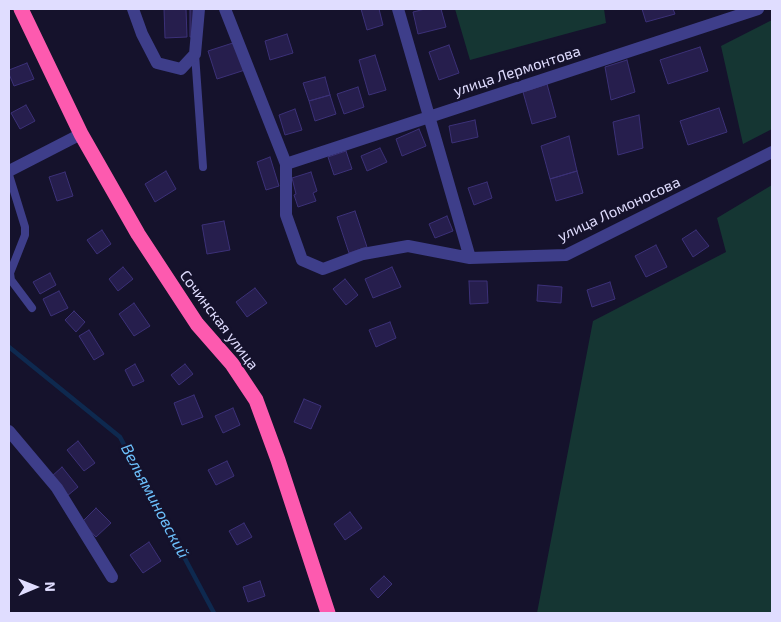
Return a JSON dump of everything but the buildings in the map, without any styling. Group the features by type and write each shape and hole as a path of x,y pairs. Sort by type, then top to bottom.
{"highway":[{"name":"Сочинская улица","path":"20,9 81,134 138,234 197,324 232,364 256,400 278,460 328,613"}],"street":[{"path":"133,9 142,34 157,63 180,69 195,54 199,9"},
{"path":"226,9 286,164"},
{"path":"398,9 470,258"},
{"name":"улица Лермонтова","path":"286,164 758,9"},
{"path":"9,173 81,134"},
{"name":"улица Ломоносова","path":"286,164 286,215 302,260 323,269 363,254 408,246 470,258 566,254 772,152"},
{"path":"9,431 57,488 112,577"}],"lane":[{"path":"195,54 203,166"},
{"path":"9,173 25,228 25,235 10,273 11,280 32,308"}],"green space":[{"path":"455,9 604,9 606,23 470,60"},
{"path":"772,20 772,129 743,144 721,46"},
{"path":"772,185 772,613 537,613 593,321 726,252 717,218"}],"waterway":[{"name":"Вельяминовский","path":"9,347 120,437 214,613"}]}
